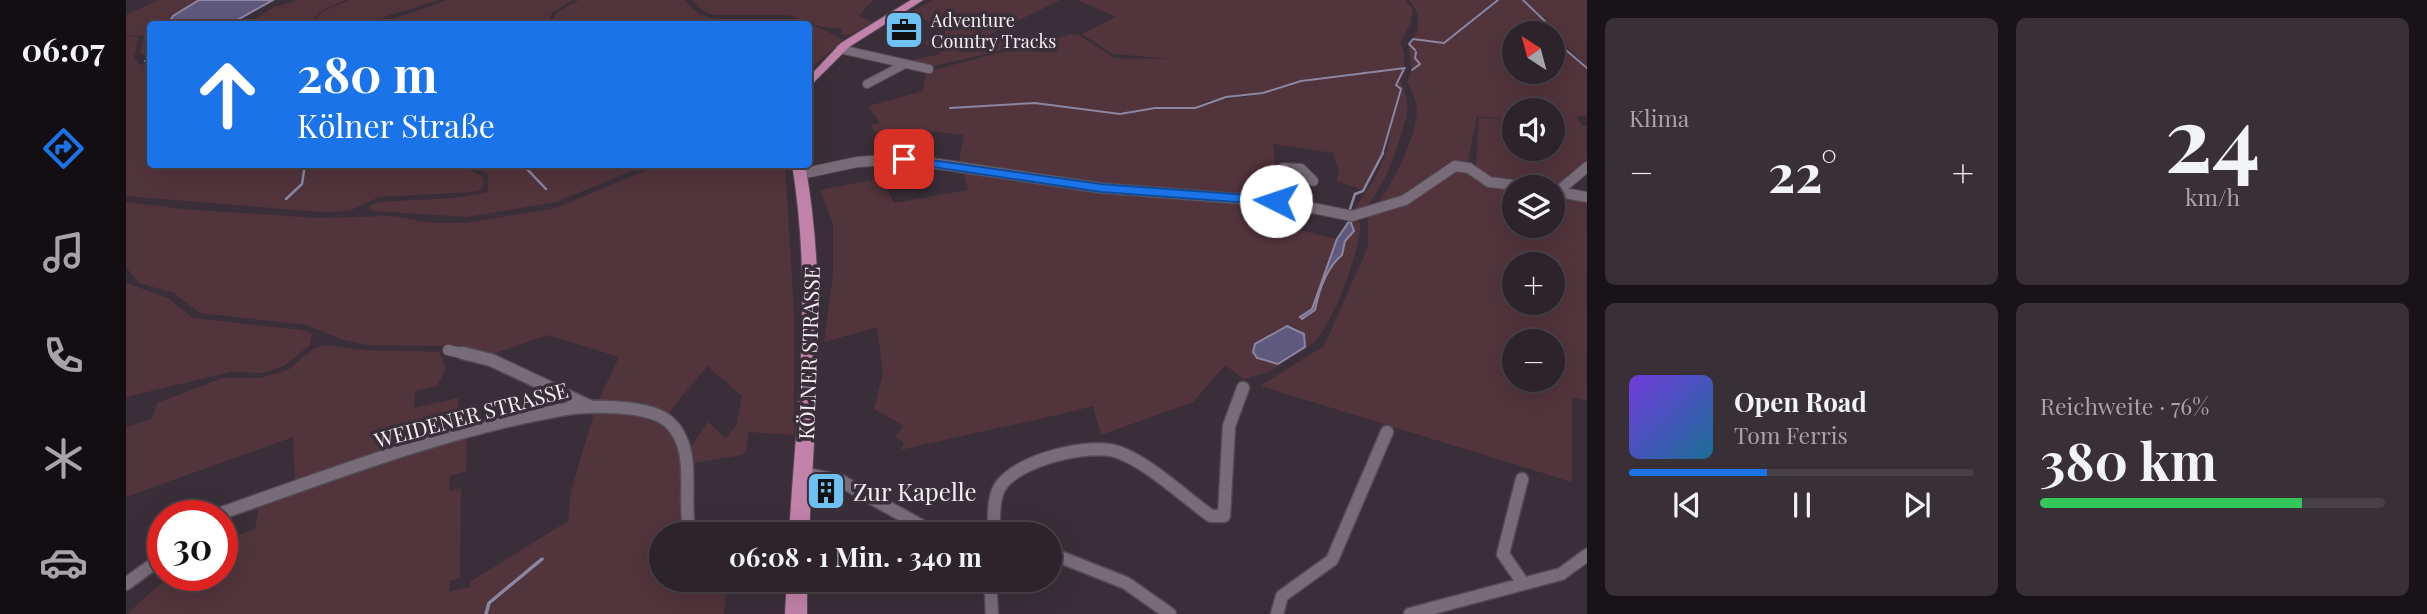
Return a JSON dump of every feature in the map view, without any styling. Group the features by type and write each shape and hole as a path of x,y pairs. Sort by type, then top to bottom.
{"main road":[{"path":"812,80 840,49 918,0"},
{"name":"KÖLNER STRASSE","path":"800,169 813,274 800,522"},
{"path":"796,614 797,592"}],"street":[{"path":"840,49 929,69"},
{"path":"867,84 905,64"},
{"name":"KÖLNER STRASSE","path":"812,168 904,159 1101,188 1276,201 1339,215 1359,216 1413,196 1455,166 1469,168 1489,182 1502,184"},
{"path":"1565,185 1587,167"},
{"path":"1276,201 1279,173 1283,168 1302,170 1310,174 1313,181"},
{"path":"1565,193 1587,197"},
{"path":"448,349 491,360 592,407"},
{"path":"994,522 1001,485 1012,473 1028,465 1093,448 1114,450 1129,457 1211,516 1224,516 1229,426 1243,388"},
{"name":"WEIDENER STRASSE","path":"238,508 410,448 562,409 592,407 642,410 660,416 676,429 686,448 687,522"},
{"path":"1277,614 1282,596 1332,560 1387,432"},
{"path":"802,474 841,481 913,522"},
{"path":"1522,479 1503,554 1523,583"},
{"path":"1410,614 1561,574 1587,555"},
{"path":"1062,558 1126,583 1170,614"},
{"path":"126,584 147,569"},
{"path":"991,592 992,614"}],"shaded area":[{"path":"159,0 199,0 170,21 147,21 147,55 140,52 144,36 126,35 126,15"},
{"path":"199,0 273,0 235,21 170,21 173,16"},
{"path":"300,0 345,0 320,12 312,21 251,21 274,7"},
{"path":"349,0 440,0 378,21 314,21 322,12"},
{"path":"447,0 573,0 553,12 548,21 387,21"},
{"path":"579,0 684,0 699,14 710,18 792,21 552,21 557,12"},
{"path":"692,0 873,0 859,16 874,22 849,36 842,34 842,29 821,27 812,24 812,21 788,15 714,15 704,12"},
{"path":"934,0 1060,0 991,34 1017,47 925,68 903,62 941,54 924,43 947,30 913,14 902,16"},
{"path":"1078,0 1405,0 1413,9 1411,22 1400,43 1404,65 1395,84 1400,89 1377,166 1363,190 1337,181 1339,172 1333,153 1273,144 1277,187 1275,197 1176,193 958,165 964,135 919,130 913,139 885,143 870,126 880,123 868,106 923,91 926,72 1072,34 1079,35 1114,58 1173,59 1113,54 1082,34 1116,17","holes":["1364,71 1302,81 1264,94 1208,102 1195,109 1155,108 1120,115 1035,103 949,108 1035,102 1120,114 1154,107 1194,107 1206,101 1263,93 1300,80"]},
{"path":"1409,0 1496,0 1445,44 1499,0 1522,0 1544,21 1502,21 1502,84 1565,84 1565,48 1587,68 1587,116 1577,116 1582,126 1587,126 1587,163 1565,182 1565,175 1502,175 1502,183 1499,183 1476,168 1479,118 1502,119 1502,161 1565,161 1565,98 1502,98 1502,119 1477,116 1468,161 1448,163 1403,197 1373,209 1402,161 1416,120 1417,108 1407,82 1412,70 1408,44 1417,30 1416,11"},
{"path":"1524,0 1587,0 1587,66 1565,46 1565,21 1546,21"},
{"path":"812,26 843,40 812,67"},
{"path":"126,36 139,37 134,58 140,65 147,63 147,168 303,168 300,185 286,200 303,184 306,168 465,168 482,176 484,183 481,190 470,192 379,197 349,211 321,212 126,196"},
{"path":"1400,81 1407,99 1407,114 1394,156 1383,182 1362,213 1352,212 1384,158 1402,89 1397,85"},
{"path":"477,168 640,168 556,202 467,217 373,211 369,206 379,202 454,198 488,192 488,173"},
{"path":"652,168 785,168 794,312 794,435 749,432 746,451 742,455 694,463 690,448 708,422 726,438 737,424 742,396 707,366 666,416 599,399 619,357 548,335 487,356 451,346 368,345 344,340 306,325 200,313 174,293 139,283 126,267 126,202 182,209 317,218 392,216 433,223 465,223 556,208"},
{"path":"963,168 1060,183 1284,203 1293,211 1295,229 1337,239 1312,309 1300,317 1315,310 1324,280 1342,255 1345,241 1354,231 1350,227 1352,219 1360,223 1359,234 1338,301 1315,341 1303,350 1306,337 1297,328 1287,326 1253,345 1263,362 1284,362 1268,372 1244,379 1225,365 1193,402 1101,435 1093,406 901,450 904,442 895,437 904,426 874,409 883,373 877,327 824,342 833,276 833,224 820,190 882,178 894,203 968,190"},
{"path":"1462,168 1502,183 1502,238 1565,238 1565,195 1587,199 1587,401 1572,397 1572,482 1260,386 1324,346 1368,247 1368,217 1410,203 1446,174"},
{"path":"1350,220 1354,231 1345,241 1342,255 1324,280 1315,310 1302,319 1300,317 1312,309 1337,239"},
{"path":"126,283 168,298 193,318 301,330 312,334 310,345 284,366 263,373 230,372 126,397"},
{"path":"1287,326 1304,334 1305,347 1278,364 1257,358 1253,352 1255,344"},
{"path":"326,345 363,350 439,352 446,369 437,386 415,391 414,408 458,398 458,432 295,484 293,437 126,497 126,427 152,419 157,403 223,378 261,378 288,370 314,348"},
{"path":"595,410 628,413 652,419 668,428 677,441 682,458 686,522 649,522 649,592 727,592 724,614 487,614 491,604 544,559 542,557 488,602 484,614 127,614 152,591 238,591 238,535 255,529 260,502 467,437 466,471 450,476 449,491 461,488 460,578 450,581 449,592 470,587 470,582 568,521 571,491"}],"building":[{"name":"Zur Kapelle","path":"814,484 838,490 838,496 829,497 829,507 813,508"}],"waterway":[{"path":"1415,50 1409,44 1413,39 1444,43 1498,0"},
{"path":"1523,0 1552,28 1553,39 1587,68"},
{"path":"1412,70 1420,64 1415,58 1416,52"},
{"path":"950,108 1035,103 1120,114 1155,108 1195,108 1226,97 1263,93 1301,81 1405,68"},
{"path":"1382,155 1401,89 1396,85 1404,69"},
{"path":"1349,212 1355,194 1363,191 1382,155"},
{"path":"286,199 302,184 304,168"},
{"path":"526,168 546,189"},
{"path":"486,614 489,603 542,559"}],"place":[{"name":"Adventure Country Tracks","path":"904,30"},
{"name":"Zur Kapelle","path":"826,491"}],"route":[{"path":"904,159 1101,188 1276,201"}]}
